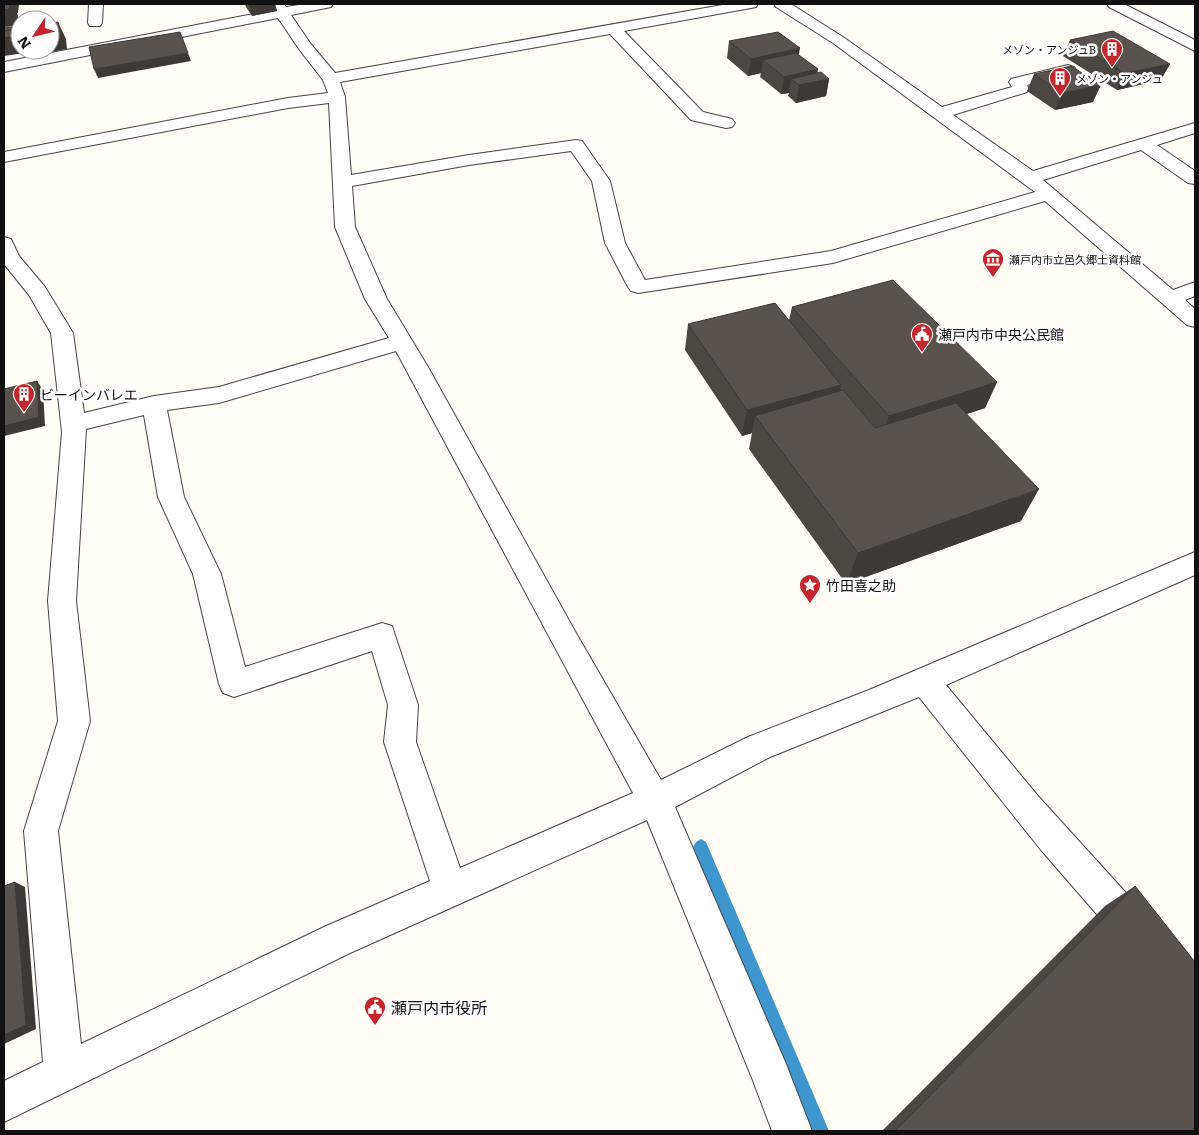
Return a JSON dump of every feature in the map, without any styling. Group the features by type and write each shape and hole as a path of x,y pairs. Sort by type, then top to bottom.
{"street":[{"path":"95,23 96,4"},
{"path":"4,67 286,8 326,4"},
{"path":"4,177 5,157 288,103 334,88 353,75 751,4"},
{"path":"781,4 838,40 1030,178 1195,320"},
{"path":"1114,4 1195,46"},
{"path":"286,8 307,23"},
{"path":"286,8 304,46 334,88 345,228 376,299 402,342 566,642 656,800 772,1078 792,1131"},
{"path":"614,28 673,94 697,116 726,123"},
{"path":"340,62 353,75"},
{"path":"941,113 1022,89 1017,82 1070,69"},
{"path":"1030,178 1194,130"},
{"path":"1144,144 1195,179"},
{"path":"342,182 469,160 576,145 601,181 615,243 638,287 833,257 1048,194"},
{"path":"4,243 8,257 38,292 62,333 73,424 62,602 74,721 42,831 64,1073"},
{"path":"1170,299 1195,288"},
{"path":"73,424 154,404 219,395 402,342"},
{"path":"154,404 171,497 207,574 234,684 382,635 403,705 400,742 451,890"},
{"path":"4,1102 337,940 656,800 759,747 880,700 1195,563"},
{"path":"924,681 997,773 1081,872 1157,953"}],"building":[{"path":"4,4 10,4 9,9 4,10"},
{"path":"10,27 10,30 4,31 4,28"},
{"path":"10,30 10,37 4,38 4,31"},
{"path":"1113,31 1170,64 1125,73 1070,40"},
{"path":"180,32 188,53 94,69 89,47"},
{"path":"778,32 800,48 751,59 729,41"},
{"path":"796,53 818,69 784,77 763,60"},
{"path":"1071,66 1101,85 1062,93 1034,74"},
{"path":"821,72 829,79 799,85 791,79"},
{"path":"893,280 997,382 889,416 792,307"},
{"path":"775,303 841,385 747,410 688,324"},
{"name":"ビーインバレエ","path":"37,381 39,417 4,426 4,389"},
{"path":"843,390 875,428 956,403 1039,489 858,553 755,416"},
{"path":"15,882 26,1025 4,1035 4,886"},
{"path":"1135,886 1195,962 1195,1131 895,1131"}],"waterway":[{"path":"701,847 820,1131"}],"place":[{"name":"メゾン・アンジュB","path":"1112,68"},
{"name":"メゾン・アンジュ","path":"1060,97"},
{"name":"瀬戸内市立邑久郷土資料館","path":"993,278"},
{"name":"瀬戸内市中央公民館","path":"922,353"},
{"name":"ビーインバレエ","path":"24,413"},
{"name":"竹田喜之助","path":"810,604"},
{"name":"瀬戸内市役所","path":"375,1026"}]}
